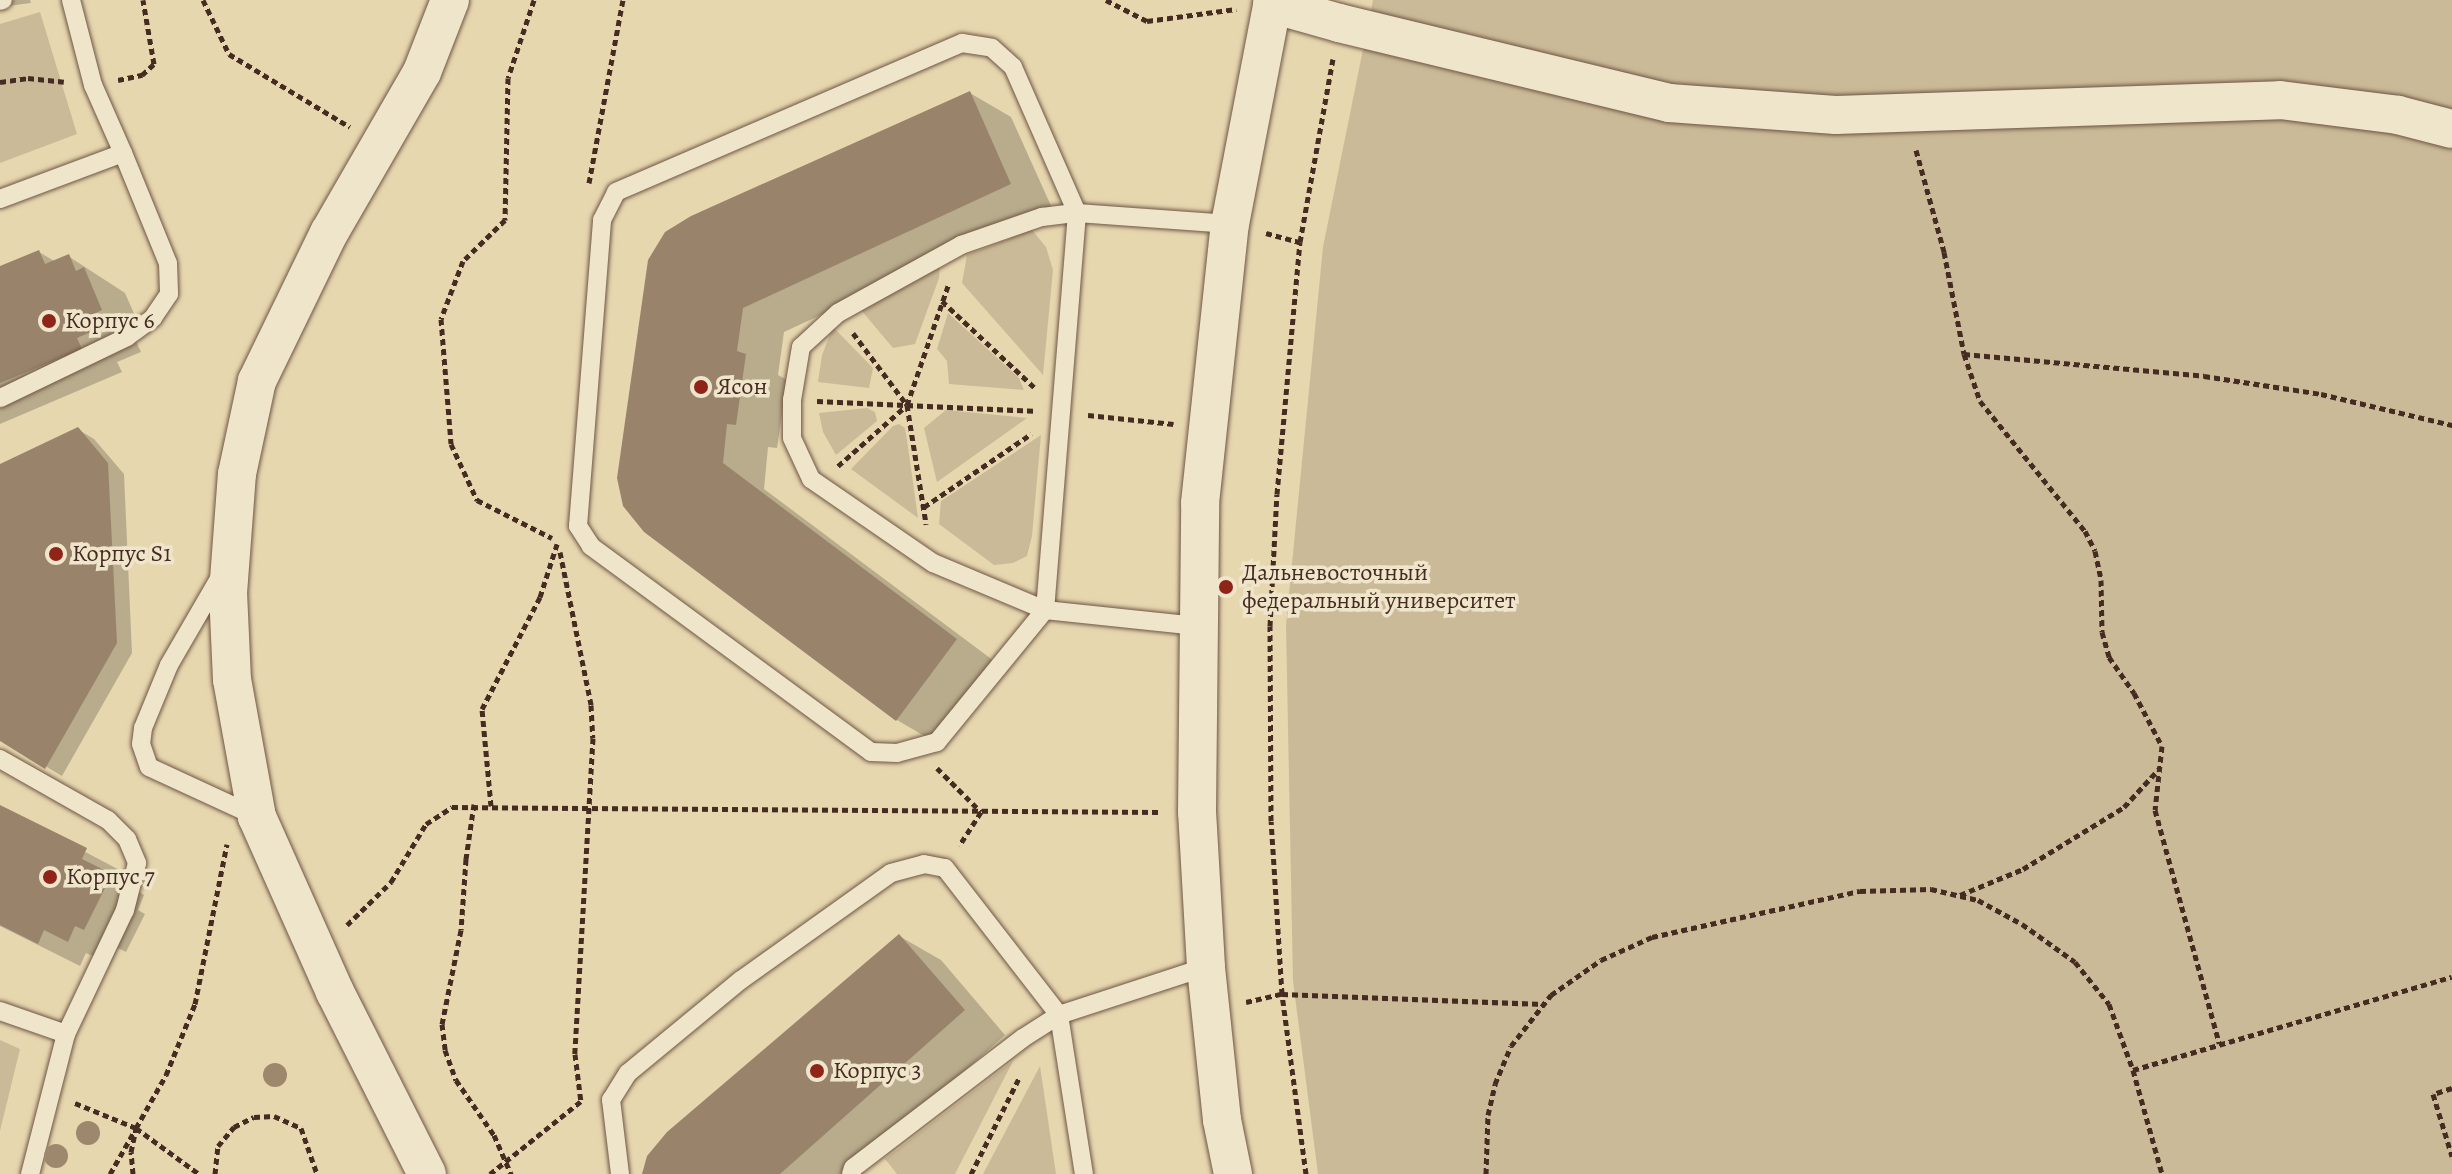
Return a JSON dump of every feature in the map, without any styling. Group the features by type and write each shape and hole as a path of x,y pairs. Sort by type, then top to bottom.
{"street":[{"path":"427,1174 318,952 244,813 232,680 229,561 237,474 257,381 329,233 422,72 450,0"},
{"path":"1233,1174 1222,1120 1206,967 1197,812 1197,626 1206,427 1230,224 1273,2 1339,23 1669,103 1836,115 2280,100 2398,115 2452,129"}],"lane":[{"path":"0,398 127,337 153,318 169,294 168,263 93,85 71,0"},
{"path":"962,43 992,48 1013,67 1077,213 1062,413 1045,610 937,742 897,753 871,752 591,546 578,526 602,220 616,192 962,43"},
{"path":"0,199 123,153"},
{"path":"1197,626 1045,610 933,563 816,486 792,438 792,400 801,347 838,313 961,245 1042,217 1077,213 1230,224"},
{"path":"229,561 169,665 143,728 141,744 149,767 244,813"},
{"path":"0,759 108,820 127,839 137,863 125,910 66,1034 48,1093 30,1174"},
{"path":"620,1174 611,1100 628,1073 741,980 891,873 924,864 945,868 1059,1015 1084,1174"},
{"path":"851,1174 853,1168 1023,1038 1059,1015 1206,967"},
{"path":"0,1011 66,1034"}],"path":[{"path":"0,82 28,78 93,85 142,75 154,64 143,0"},
{"path":"203,0 229,54 382,146"},
{"path":"534,0 508,78 505,220 463,261 441,319 451,444 477,500 558,541"},
{"path":"588,187 623,0"},
{"path":"1106,0 1147,21 1273,2"},
{"path":"1306,1174 1282,994 1271,821 1270,626 1277,494 1300,242 1339,23"},
{"path":"1906,114 1944,252 1964,354 1980,401 2085,531 2095,551 2101,580 2102,632 2109,657 2134,693 2162,746 2155,810 2219,1043"},
{"path":"816,486 907,405 961,245"},
{"path":"942,301 1062,413"},
{"path":"838,313 907,405 933,563"},
{"path":"1964,354 2204,376 2321,394 2452,425"},
{"path":"792,400 1062,413 1206,427"},
{"path":"924,507 1062,413"},
{"path":"491,806 482,709 540,597 558,541 559,525"},
{"path":"558,541 591,705 589,809 575,1054 583,1115"},
{"path":"917,748 981,812"},
{"path":"1959,895 2023,869 2124,807 2161,766"},
{"path":"474,804 461,930 442,1024 445,1050 456,1080 494,1135 511,1174"},
{"path":"318,952 391,882 426,824 452,807 474,804 589,809 1197,812"},
{"path":"945,868 981,812"},
{"path":"110,1174 166,1075 195,1004 229,840 244,813"},
{"path":"1486,1174 1488,1115 1495,1084 1511,1046 1551,995 1601,960 1652,937 1860,891 1931,889 1978,900 2022,924 2075,962 2109,1004 2133,1070 2162,1174"},
{"path":"2133,1070 2452,977"},
{"path":"1282,994 1544,1004"},
{"path":"971,1174 1023,1069"},
{"path":"2452,1088 2433,1094 2452,1156"},
{"path":"48,1093 136,1128 199,1174"},
{"path":"490,1174 581,1101"},
{"path":"215,1174 218,1146 234,1127 254,1117 274,1116 301,1128 317,1174"},
{"path":"133,1174 131,1152 136,1128"}],"shaded area":[{"path":"1373,0 2452,0 2452,1174 1318,1174 1293,981 1286,625 1323,247"},
{"path":"40,12 77,134 0,163 0,24"},
{"path":"1032,230 1046,247 1053,270 1043,375 962,283 967,255"},
{"path":"940,264 939,278 915,344 893,348 861,310"},
{"path":"948,313 1019,378 1024,390 949,384 947,361 937,349"},
{"path":"833,327 873,368 869,388 818,382 822,355"},
{"path":"867,408 875,412 877,421 836,455 823,432 819,413"},
{"path":"946,410 1027,418 937,482 924,428"},
{"path":"899,424 905,428 918,518 851,469 893,426"},
{"path":"1041,435 1032,536 1027,556 1013,563 994,565 939,524 941,501"},
{"path":"0,1040 20,1049 0,1131"},
{"path":"1013,1061 955,1174 897,1174 885,1159"},
{"path":"1040,1066 1056,1174 983,1174"}],"building":[{"path":"970,91 1011,184 743,308 737,351 746,354 736,425 727,424 723,463 957,639 896,721 644,532 623,506 617,478 648,260 665,232 691,216"},
{"name":"Корпус 6","path":"39,250 45,264 69,254 76,271 84,267 102,310 94,314 100,328 77,338 82,349 0,383 0,266"},
{"name":"Корпус S1","path":"78,427 108,463 117,643 45,769 0,741 0,464"},
{"name":"Корпус 7","path":"0,805 87,848 82,859 104,870 97,884 105,888 84,930 75,926 68,942 44,930 38,944 0,925"},
{"name":"Корпус 3","path":"899,934 965,1010 780,1174 642,1174 647,1156 667,1132"}],"place":[{"name":"Корпус 6","path":"49,321"},
{"name":"Ясон","path":"701,387"},
{"name":"Корпус S1","path":"56,554"},
{"name":"Дальневосточный федеральный университет","path":"1226,587"},
{"name":"Корпус 7","path":"50,877"},
{"name":"Корпус 3","path":"817,1071"}]}
